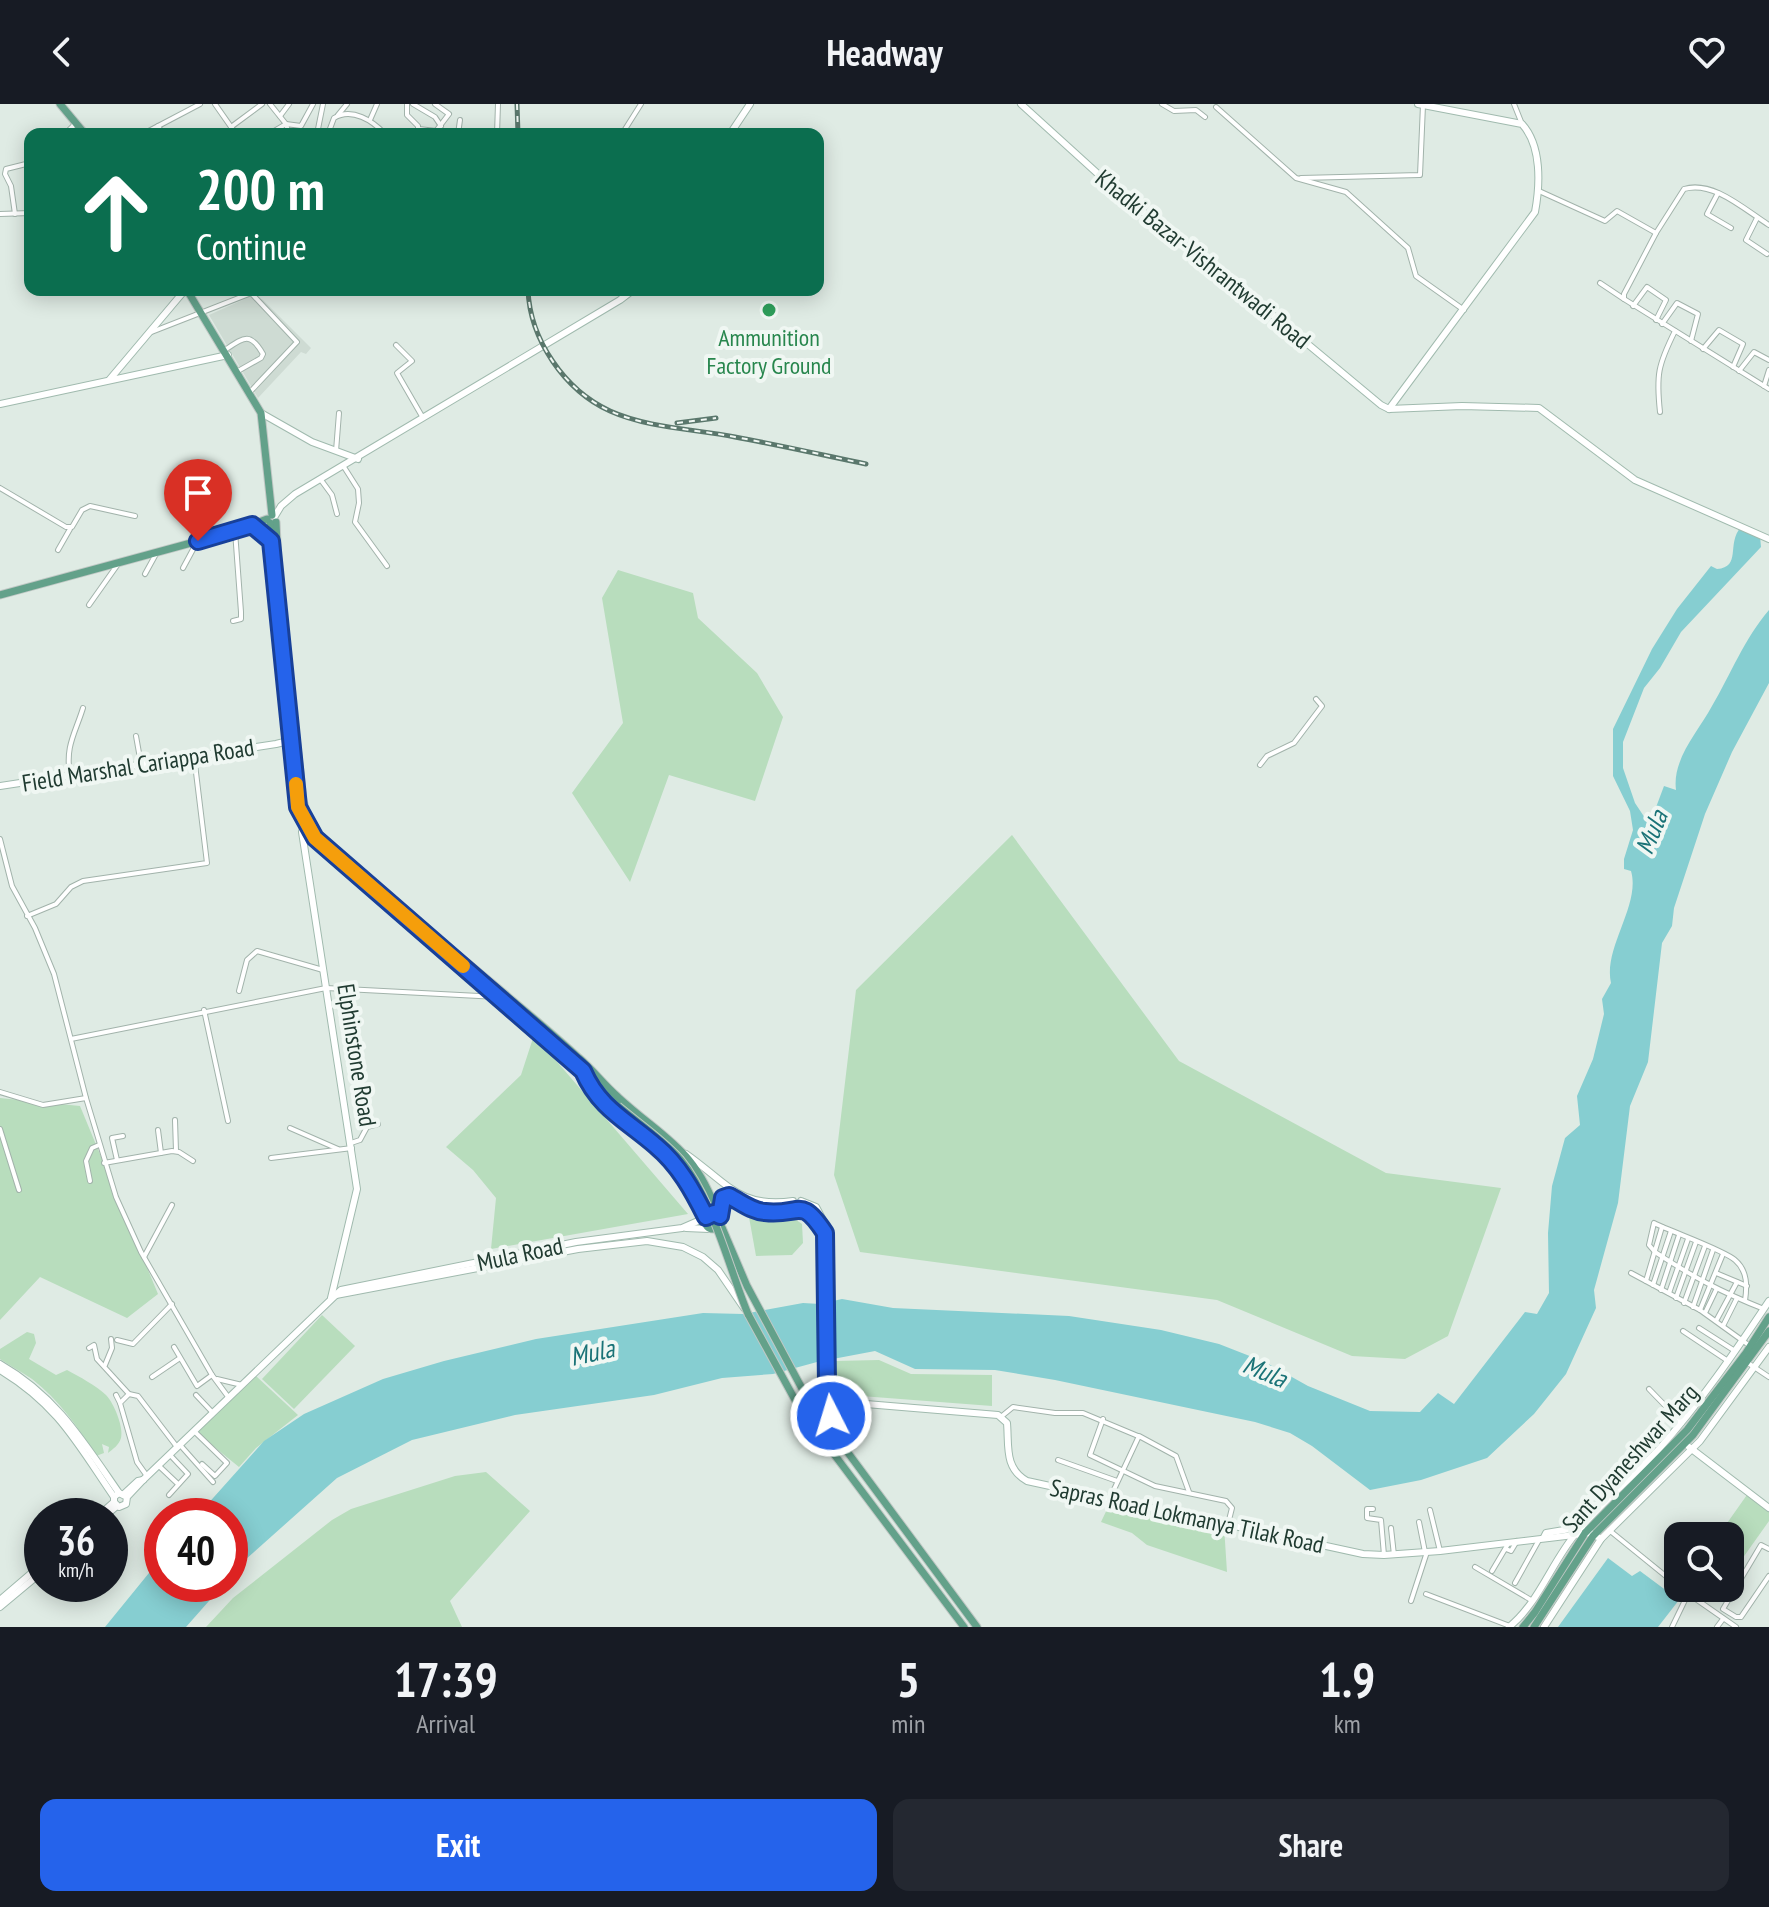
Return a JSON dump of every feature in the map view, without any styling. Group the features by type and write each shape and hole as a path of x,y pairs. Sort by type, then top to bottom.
{"main road":[{"path":"60,104 80,128"},
{"name":"Elphinstone Road","path":"190,296 261,413 294,743 306,819 326,842 501,995"},
{"path":"0,595 235,531 254,524 258,518 272,518 271,541 294,743"},
{"path":"254,524 271,541"},
{"path":"501,995 618,1106 670,1149 692,1177 707,1204 748,1314 800,1409 964,1627"},
{"path":"501,995 582,1061 618,1098 686,1154 706,1187 747,1286 806,1396 977,1627"},
{"path":"583,1071 605,1106 658,1147 675,1165 695,1195 706,1218 705,1225 716,1230 720,1219"},
{"path":"706,1218 711,1213 720,1219"},
{"name":"Sant Dyaneshwar Marg","path":"1682,1441 1766,1313"},
{"name":"Sant Dyaneshwar Marg","path":"1534,1627 1600,1532 1751,1365 1769,1331"},
{"name":"Sant Dyaneshwar Marg","path":"1523,1627 1583,1530 1600,1532"}],"street":[{"path":"154,128 200,104"},
{"path":"215,104 231,127 262,104"},
{"path":"270,104 287,128"},
{"path":"280,116 289,104"},
{"path":"279,128 286,124 301,126 313,104"},
{"path":"318,128 323,104"},
{"path":"331,128 347,104"},
{"path":"370,121 377,104"},
{"path":"415,128 407,115 410,104 435,117 441,126 449,114 435,104"},
{"path":"497,128 498,104"},
{"path":"626,128 641,104"},
{"path":"734,128 750,104"},
{"name":"Khadki Bazar-Vishrantwadi Road","path":"1021,104 1119,193 1389,409"},
{"path":"1162,104 1174,111 1196,110 1205,117"},
{"path":"1296,178 1420,175 1421,104 1522,124"},
{"path":"1389,409 1535,212 1540,182 1537,161 1514,104"},
{"path":"1216,107 1296,178 1346,192 1408,248 1416,276 1464,310"},
{"path":"336,117 344,114 370,121 378,128"},
{"path":"459,128 460,120"},
{"path":"71,128 76,123"},
{"path":"15,214 11,186 5,174 6,169 24,164"},
{"path":"1624,299 1656,233 1684,189 1702,187 1718,193 1769,225"},
{"path":"1539,191 1605,221 1617,211 1656,233"},
{"path":"1718,193 1707,214 1731,228"},
{"path":"0,214 24,213"},
{"path":"1757,218 1746,240 1767,254"},
{"path":"1600,283 1767,387 1769,370"},
{"path":"1633,306 1647,287 1666,300 1656,320"},
{"path":"109,381 181,296"},
{"path":"149,333 244,296"},
{"path":"250,392 297,342 254,296"},
{"path":"272,518 295,494 625,296"},
{"path":"1662,324 1677,303 1698,314 1691,341"},
{"path":"1703,349 1719,330 1743,344 1733,367"},
{"path":"1660,412 1657,381 1661,360 1675,331"},
{"path":"0,404 226,353 247,338 253,339 263,354 238,371"},
{"path":"396,345 412,361 397,373 423,419"},
{"path":"1739,371 1754,352 1769,360"},
{"path":"1389,409 1462,406 1539,408 1635,480 1769,539"},
{"path":"261,413 312,442 358,459"},
{"path":"336,451 339,413"},
{"path":"344,467 358,489 355,522 387,566"},
{"path":"321,480 332,495 337,514"},
{"path":"0,488 66,527 72,527"},
{"path":"58,550 82,510 90,506 135,516"},
{"path":"233,621 241,619 235,531"},
{"path":"183,568 198,541"},
{"path":"145,574 158,552"},
{"path":"89,605 119,563"},
{"path":"1260,765 1267,756 1294,743 1322,706 1316,699"},
{"path":"70,775 69,747 83,708"},
{"path":"136,736 141,764"},
{"name":"Field Marshal Cariappa Road","path":"0,786 294,743"},
{"path":"27,916 56,904 71,887 83,881 207,863 194,756"},
{"name":"Elphinstone Road","path":"306,819 302,832 357,1189 334,1296"},
{"path":"0,839 8,877 49,959 116,1197 144,1257 229,1398"},
{"path":"239,991 247,960 257,951 323,970"},
{"path":"71,1039 326,988 501,995"},
{"path":"204,1010 228,1121"},
{"path":"0,1092 43,1105 86,1098"},
{"path":"175,1120 176,1151"},
{"path":"271,1158 340,1150 360,1140 367,1127 378,1124"},
{"path":"290,1128 340,1150"},
{"path":"0,1129 19,1190"},
{"path":"158,1130 161,1153"},
{"path":"90,1181 86,1161 92,1148 123,1136"},
{"path":"112,1138 117,1161"},
{"path":"104,1163 176,1151 193,1161"},
{"path":"686,1154 749,1199 798,1205"},
{"path":"720,1219 721,1202 727,1196 760,1211 811,1204 820,1212 825,1233 827,1383 835,1417"},
{"path":"144,1257 172,1205"},
{"name":"Mula Road","path":"334,1296 391,1281 682,1228 706,1218"},
{"path":"1745,1301 1747,1286 1744,1272 1735,1259 1654,1223 1649,1247 1678,1268 1766,1313 1769,1301"},
{"path":"682,1228 709,1229"},
{"path":"1653,1285 1671,1231"},
{"path":"1661,1290 1679,1235"},
{"path":"1668,1294 1688,1239"},
{"path":"567,1249 647,1241 691,1250 718,1270 748,1314"},
{"path":"1676,1298 1696,1242"},
{"path":"1684,1303 1705,1246"},
{"path":"1693,1307 1713,1250"},
{"path":"1646,1281 1655,1252"},
{"path":"1702,1312 1723,1254"},
{"path":"1544,1627 1600,1532 1682,1441 1682,1423 1735,1351 1746,1343 1702,1312 1631,1273"},
{"path":"1716,1273 1747,1286"},
{"path":"1716,1321 1737,1282"},
{"path":"0,1367 35,1386 62,1412 119,1498 171,1456 334,1296"},
{"path":"1723,1326 1737,1298"},
{"path":"105,1365 114,1340 133,1344 172,1304"},
{"path":"1699,1328 1735,1351"},
{"path":"1683,1331 1728,1361"},
{"path":"89,1348 94,1345 96,1357 129,1394 138,1396 213,1482"},
{"path":"174,1347 197,1386 213,1376 242,1385"},
{"path":"1769,1347 1751,1365 1769,1377"},
{"path":"152,1377 180,1358"},
{"path":"1649,1389 1682,1423"},
{"path":"120,1403 129,1394"},
{"path":"116,1395 145,1478"},
{"path":"196,1395 213,1413"},
{"path":"830,1401 1002,1416 1009,1408 1016,1407 1079,1413 1103,1419 1176,1456 1189,1492"},
{"path":"832,1432 835,1417 847,1402"},
{"name":"Sapras Road Lokmanya Tilak Road","path":"1002,1416 1007,1423 1009,1459 1021,1478 1033,1483 1363,1554 1394,1555 1511,1544 1574,1535 1583,1530"},
{"path":"1103,1419 1090,1455 1155,1486 1229,1502 1232,1508 1228,1524"},
{"path":"195,1432 227,1463 215,1476 202,1464"},
{"path":"1110,1498 1139,1436"},
{"path":"1682,1441 1769,1508"},
{"path":"1583,1530 1682,1441"},
{"path":"169,1495 188,1474 171,1456"},
{"path":"1058,1460 1117,1481"},
{"path":"159,1466 179,1484"},
{"path":"1373,1506 1367,1509 1367,1518 1381,1520 1384,1555"},
{"path":"1430,1510 1440,1551"},
{"path":"1411,1601 1426,1552 1419,1522"},
{"path":"1391,1528 1394,1555"},
{"name":"Sapras Road Lokmanya Tilak Road","path":"1545,1537 1546,1533 1583,1530"},
{"path":"1600,1532 1664,1577"},
{"path":"1426,1594 1510,1626 1520,1618 1574,1535"},
{"path":"1515,1583 1545,1537 1565,1547"},
{"path":"1492,1571 1511,1544"},
{"path":"1768,1580 1741,1617 1723,1609 1761,1545 1769,1549"},
{"path":"1475,1567 1531,1600"},
{"path":"0,1600 24,1579"},
{"path":"0,1607 24,1587"},
{"path":"1672,1627 1684,1602"},
{"path":"1699,1602 1736,1627"},
{"path":"1717,1627 1723,1619"}],"shaded area":[{"path":"256,296 311,348 306,354 301,352 258,398 209,315"}],"green space":[{"path":"618,570 693,593 698,618 757,673 783,717 755,801 669,775 630,882 572,793 623,723 602,598"},
{"path":"1012,835 1179,1061 1386,1173 1501,1188 1448,1336 1405,1359 1352,1356 1217,1300 860,1252 834,1175 856,990"},
{"path":"534,1035 688,1214 491,1249 496,1198 473,1170 446,1147 521,1075"},
{"path":"0,1098 80,1106 158,1294 127,1318 40,1277 0,1320"},
{"path":"788,1214 802,1224 803,1243 792,1255 756,1256 749,1217"},
{"path":"322,1315 355,1346 294,1409 262,1379"},
{"path":"27,1332 34,1334 36,1343 29,1359 56,1375 67,1370 102,1391 109,1399 118,1416 122,1434 119,1443 108,1453 109,1447 102,1444 104,1453 96,1456 51,1396 32,1379 0,1359 0,1349"},
{"path":"879,1360 911,1374 992,1375 992,1406 835,1394 835,1361"},
{"path":"256,1376 298,1415 256,1448 239,1467 197,1433"},
{"path":"486,1472 530,1511 450,1601 462,1627 206,1627 229,1602 248,1602 248,1586 332,1520 351,1509 455,1476"},
{"path":"1749,1492 1769,1508 1769,1521 1744,1556 1744,1522 1728,1522"},
{"path":"1111,1501 1224,1526 1227,1572 1147,1545 1132,1533 1101,1522"}],"water":[{"name":"Mula","path":"1741,527 1760,536 1761,547 1681,632 1644,688 1623,742 1623,768 1635,803 1647,821 1664,786 1676,790 1678,767 1687,746 1745,645 1769,610 1769,683 1732,752 1705,814 1674,908 1672,926 1662,943 1648,1062 1630,1106 1618,1203 1594,1290 1596,1308 1566,1374 1534,1414 1487,1458 1421,1480 1370,1490 1312,1446 1290,1433 1255,1422 995,1370 915,1369 875,1351 773,1374 722,1378 654,1395 515,1415 412,1440 337,1478 248,1557 248,1498 213,1498 264,1441 304,1414 383,1379 444,1361 536,1339 703,1313 743,1314 842,1299 893,1308 1069,1316 1161,1330 1219,1344 1370,1411 1420,1412 1438,1393 1454,1404 1525,1312 1537,1314 1549,1293 1548,1233 1552,1186 1565,1138 1580,1125 1577,1096 1593,1059 1604,1014 1602,999 1611,983 1612,956 1633,884 1631,871 1624,869 1633,830 1630,811 1613,776 1613,729 1652,649 1677,609 1711,566 1717,569 1729,564"},
{"path":"1608,1558 1632,1576 1640,1571 1664,1589 1664,1602 1677,1602 1658,1627 1558,1627"},
{"path":"144,1579 144,1602 208,1602 186,1627 105,1627"}],"railway":[{"path":"517,104 518,128"},
{"path":"529,296 535,327 552,361 578,390 610,411 655,425 719,434 866,464"},
{"path":"677,423 716,418"}],"slow traffic":[{"path":"296,784 298,807 315,838 463,966"}],"place":[{"name":"Ammunition Factory Ground","path":"769,310"}],"route":[{"path":"198,541 252,525 271,541 298,807 315,838 583,1071 605,1106 658,1147 675,1165 706,1217 714,1213 720,1216 721,1202 729,1196 752,1209 779,1212 801,1209 810,1211 816,1218 825,1233 827,1383 831,1416"}]}
